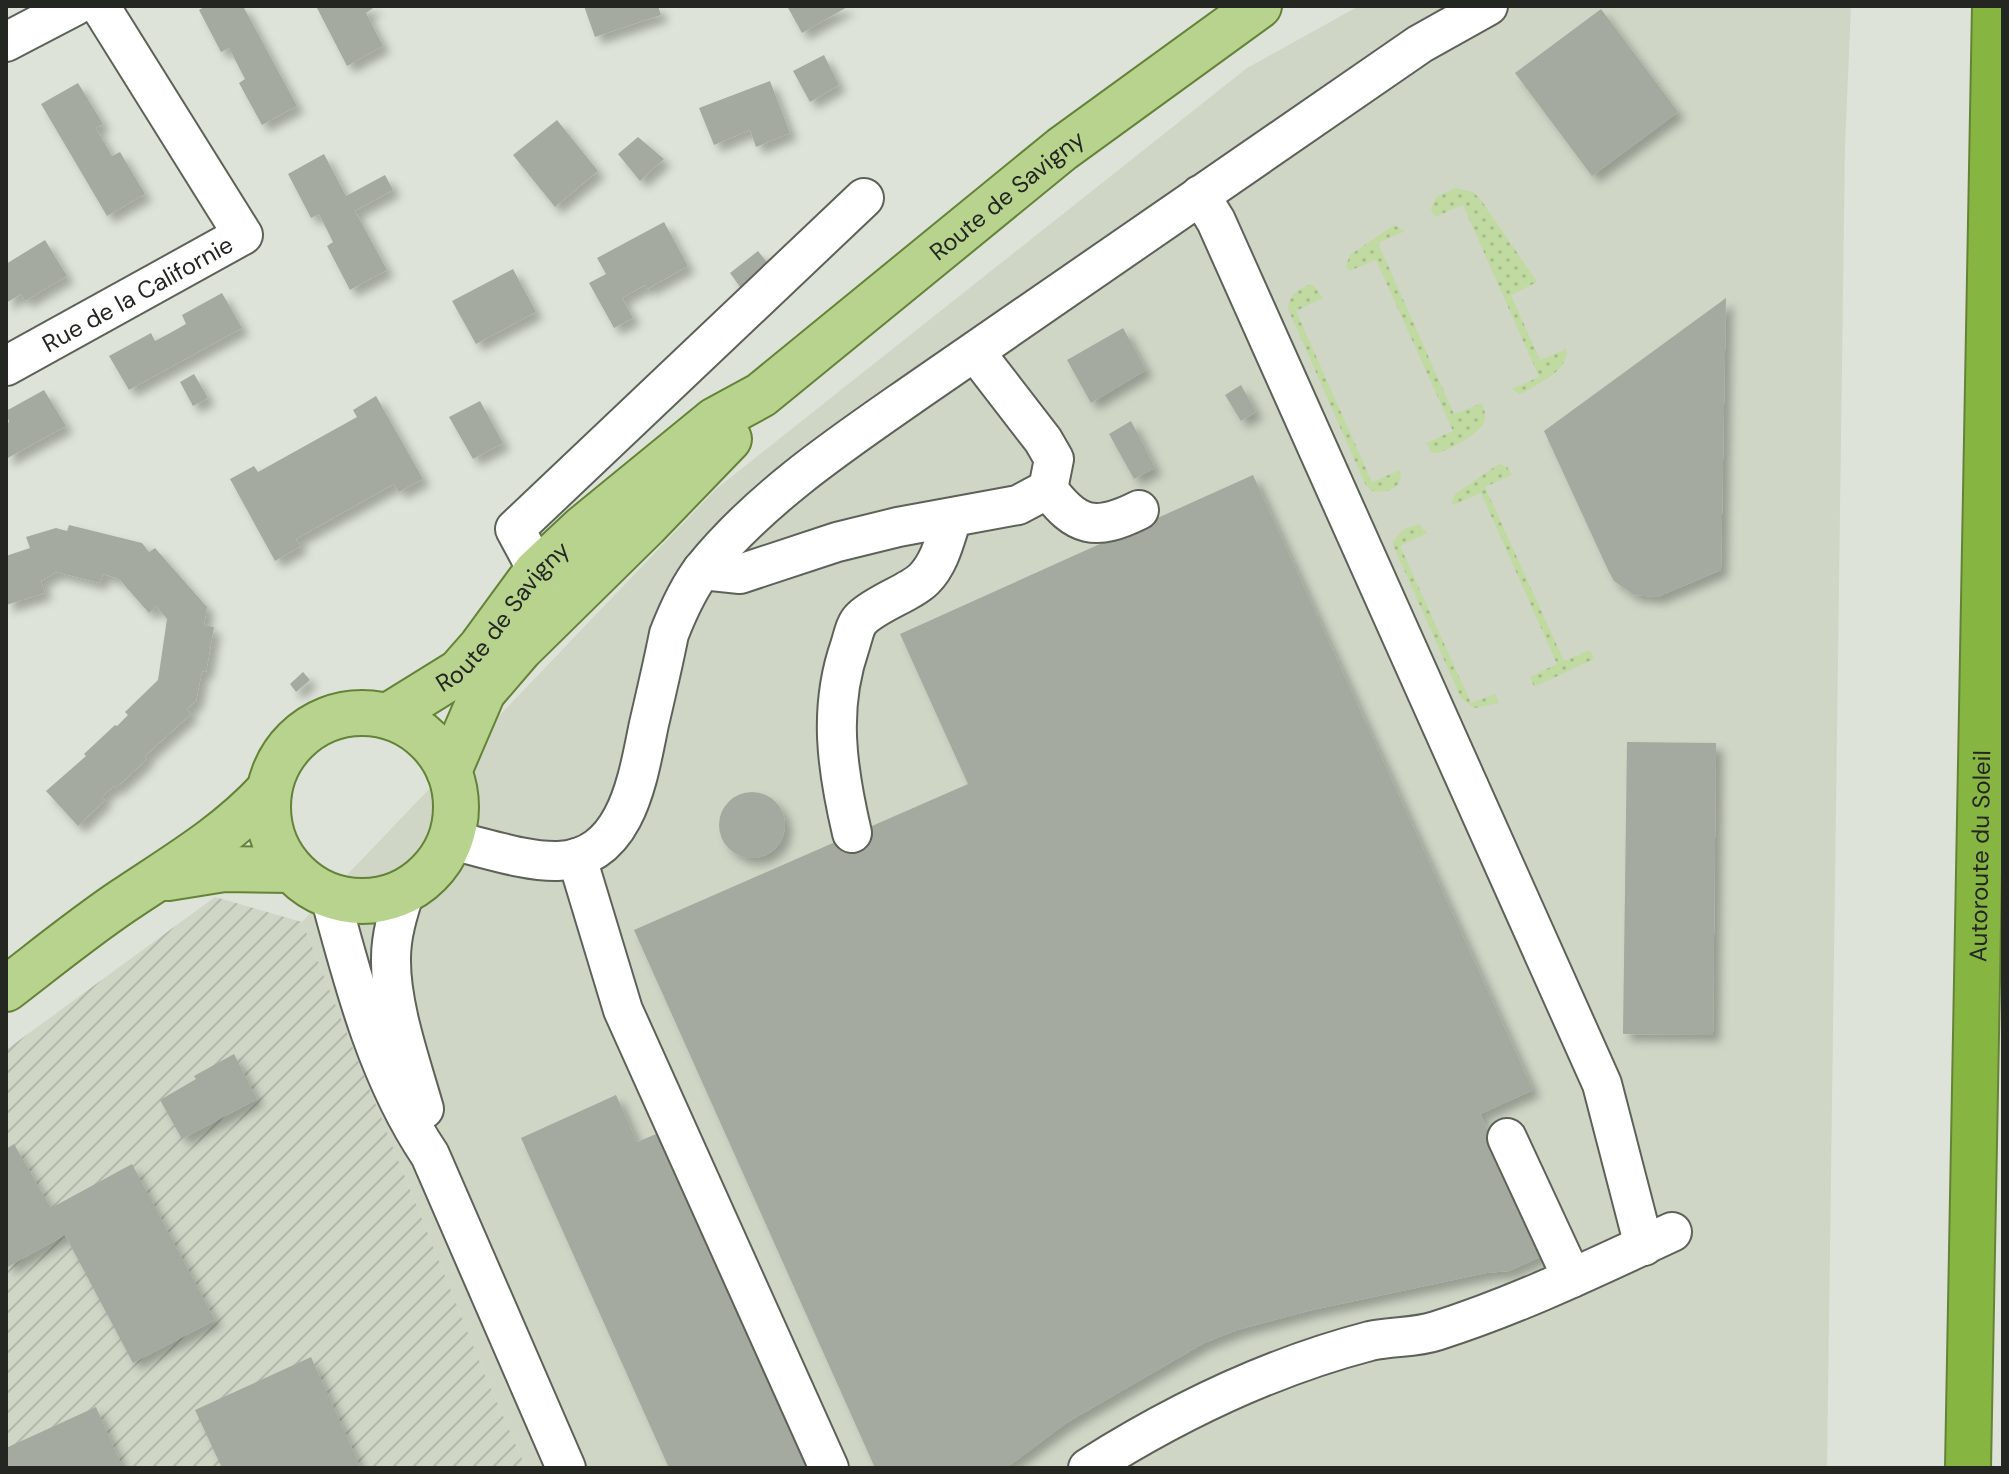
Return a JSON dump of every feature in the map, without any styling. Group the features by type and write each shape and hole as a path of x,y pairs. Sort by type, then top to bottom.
{"highway":[{"name":"Autoroute du Soleil","path":"1968,1468 1995,6"}],"main road":[{"name":"Route de Savigny","path":"388,716 459,672 481,647 532,563 583,528 715,420 761,395 1062,149 1259,6"},
{"name":"Route de Savigny","path":"449,771 483,692 559,609 729,439 761,395"},
{"path":"360,712 388,716 408,724 425,736 439,752 449,771 455,794 456,817 450,840 440,861 424,878 405,891 381,900 368,901 330,896 309,886 291,870 277,850 269,828 271,776 285,751 306,730 331,717 360,712"},
{"path":"6,989 125,900 158,880 237,822 269,790"},
{"path":"158,880 224,869 291,870"}],"street":[{"path":"6,42 75,6"},
{"name":"Rue de la Californie","path":"6,366 243,235 100,6"},
{"path":"450,840 541,860 577,858 606,840 626,813 639,773 669,634 680,608 702,570 760,510 860,431 1200,195 1420,44 1488,6"},
{"path":"1088,1468 1179,1414 1312,1359 1373,1340 1432,1333 1517,1303 1658,1239 1602,1084 1222,233 1200,195"},
{"path":"559,609 515,529 864,198"},
{"path":"975,352 1043,440 1054,459 1048,489 1066,514 1089,523 1105,523 1139,510"},
{"path":"702,570 740,574 837,542 898,527 1018,505 1048,489"},
{"path":"852,833 841,786 835,704 844,662 859,620 891,597 923,580 941,555 952,518"},
{"path":"577,858 623,1010 829,1468"},
{"path":"405,891 394,925 391,959 396,1001 426,1114 430,1155"},
{"path":"330,896 376,1045 407,1120 430,1155 566,1468"},
{"path":"1507,1138 1572,1278"}],"shaded area":[{"path":"1359,6 1851,6 1845,145 1827,1468 526,1468 485,1375 302,922 716,489 1247,68"},
{"path":"215,897 302,922 485,1375 526,1468 6,1468 6,1050"}],"green space":[{"path":"1456,188 1473,192 1481,200 1537,282 1511,295 1540,360 1566,349 1559,369 1546,380 1519,394 1512,389 1539,377 1463,205 1435,217 1431,209 1436,197"},
{"path":"1394,225 1405,231 1378,243 1454,414 1482,403 1485,413 1484,423 1475,433 1437,453 1432,453 1426,443 1453,431 1376,260 1349,271 1346,266 1350,255"},
{"path":"1309,285 1314,286 1323,298 1296,311 1372,482 1400,470 1397,485 1383,492 1372,491 1366,486 1288,309 1294,294"},
{"path":"1499,464 1507,467 1512,475 1485,487 1564,661 1590,650 1594,659 1534,687 1530,677 1557,664 1481,493 1453,505 1452,502 1455,494"},
{"path":"1417,525 1427,533 1400,546 1471,703 1495,694 1499,703 1474,708 1461,698 1393,545 1402,531"}],"building":[{"path":"206,6 243,6 297,106 262,125 239,83 245,79 229,48 221,52 199,10"},
{"path":"316,6 376,6 366,13 383,46 347,66"},
{"path":"584,6 658,6 661,15 595,37"},
{"path":"787,6 849,6 802,33"},
{"path":"1601,9 1678,112 1592,176 1515,73"},
{"path":"824,55 839,85 810,102 793,71"},
{"path":"770,81 790,133 756,147 750,130 714,145 699,108"},
{"path":"78,83 103,124 96,128 112,156 120,152 145,194 107,216 41,104"},
{"path":"557,120 598,171 555,207 513,155"},
{"path":"638,137 664,159 640,181 618,154"},
{"path":"324,154 346,196 385,175 393,190 355,211 387,270 350,290 327,246 333,242 319,214 311,218 288,174"},
{"path":"664,222 688,266 647,289 645,285 622,298 633,318 614,328 589,283 606,274 597,258"},
{"path":"45,240 67,276 25,301 21,294 6,303 6,264"},
{"path":"758,251 774,271 746,295 730,273"},
{"path":"513,269 536,312 476,344 452,301"},
{"path":"222,293 242,328 129,390 109,356 151,333 155,341 170,333 186,324 182,315"},
{"path":"1726,298 1721,570 1657,597 1634,595 1614,581 1544,431"},
{"path":"1123,328 1146,370 1091,403 1067,360"},
{"path":"194,374 208,398 193,406 180,382"},
{"path":"1241,385 1256,412 1241,421 1225,395"},
{"path":"44,390 66,426 6,459 6,424 9,422 6,411"},
{"path":"376,396 423,479 399,492 394,484 296,539 301,546 275,561 230,479 254,466 258,472 357,417 353,410"},
{"path":"480,401 503,443 473,459 449,417"},
{"path":"1131,421 1155,468 1134,479 1109,434"},
{"path":"1253,475 1533,1090 1480,1114 1544,1255 1509,1271 1486,1273 1312,1310 1237,1330 1204,1343 1066,1423 1006,1468 875,1468 634,930 968,784 900,634"},
{"path":"69,525 142,543 149,552 155,548 207,607 204,625 214,627 206,672 202,671 196,701 187,709 191,714 145,756 147,759 116,788 114,786 107,792 102,797 105,800 78,826 46,791 117,726 128,715 125,712 158,680 167,619 156,606 149,613 119,579 103,574 100,583 56,572 41,581 45,593 6,605 6,556 30,548 26,537 56,528 67,531"},
{"path":"303,672 310,680 296,692 290,684"},
{"path":"1627,742 1716,743 1713,1035 1623,1034"},
{"path":"752,792 765,795 775,802 782,812 785,825 782,838 775,848 765,855 752,858 739,855 729,848 722,838 719,825 722,812 729,802 739,795"},
{"path":"234,1054 257,1099 182,1139 160,1100 196,1079 194,1076"},
{"path":"616,1095 637,1142 661,1132 811,1468 669,1468 521,1138"},
{"path":"14,1144 51,1208 132,1164 215,1320 133,1363 65,1235 6,1268 6,1149"},
{"path":"311,1357 361,1468 222,1468 195,1410"},
{"path":"96,1407 123,1468 6,1468 6,1448"}]}
